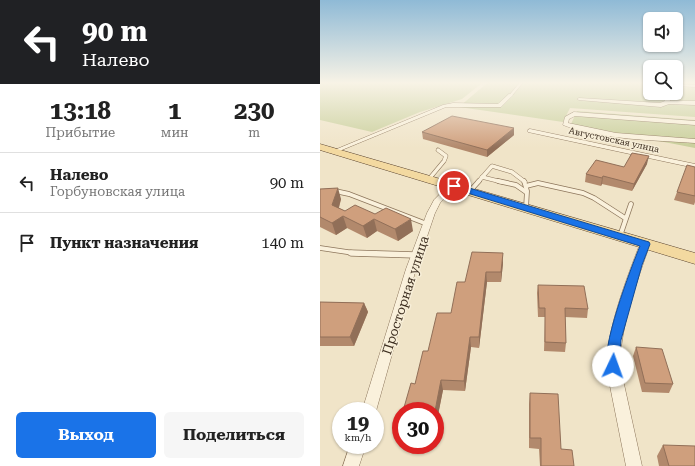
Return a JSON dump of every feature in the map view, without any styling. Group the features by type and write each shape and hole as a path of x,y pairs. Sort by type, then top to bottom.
{"main road":[{"path":"325,149 454,186 695,259"}],"street":[{"path":"325,149 387,131 450,105"},
{"path":"470,105 498,106 499,105"},
{"path":"695,123 574,114 567,118 565,124 573,127 616,135 695,141"},
{"name":"Августовская улица","path":"530,131 695,166"},
{"name":"Просторная улица","path":"372,402 416,255 427,224 437,202 454,186"},
{"path":"634,466 613,366 613,356 615,340 637,265 645,244"},
{"path":"351,466 355,454"}],"lane":[{"path":"429,179 444,161 446,156 438,150"},
{"path":"470,191 492,166 506,169 517,174 524,181 526,186 526,208"},
{"path":"482,177 516,185 526,192"},
{"path":"526,186 538,183 583,193 594,198 625,218"},
{"path":"328,192 333,191 349,194 427,224"},
{"path":"620,236 631,204"},
{"path":"320,248 354,253 416,255"}],"green space":[{"path":"320,105 443,105 420,112 372,132 320,120"},
{"path":"462,105 695,105 695,117 570,108 563,122 459,107"},
{"path":"577,111 695,120 695,148 571,124"}],"building":[{"path":"452,116 514,128 487,150 422,132"},
{"path":"632,153 649,156 634,184 603,176 602,178 586,174 596,160 624,167"},
{"path":"687,165 695,167 695,196 677,192"},
{"path":"338,188 332,205 345,211 355,205 375,214 386,208 411,219 395,229 374,219 363,226 343,216 332,223 320,217 320,189"},
{"path":"472,252 503,253 501,272 486,272 479,337 470,337 464,381 441,380 437,402 406,402 411,383 415,384 423,351 428,351 437,313 451,313 457,282 465,282"},
{"path":"538,285 584,286 588,309 565,308 566,343 545,342 545,308 539,308"},
{"path":"320,302 364,303 350,337 320,337"},
{"path":"636,347 662,349 673,384 645,383"},
{"path":"530,393 558,394 561,449 572,450 574,466 541,466 541,438 530,438"},
{"path":"663,445 695,446 695,466 669,466"}],"route":[{"path":"454,186 645,244 637,265 615,340 613,366"}]}
